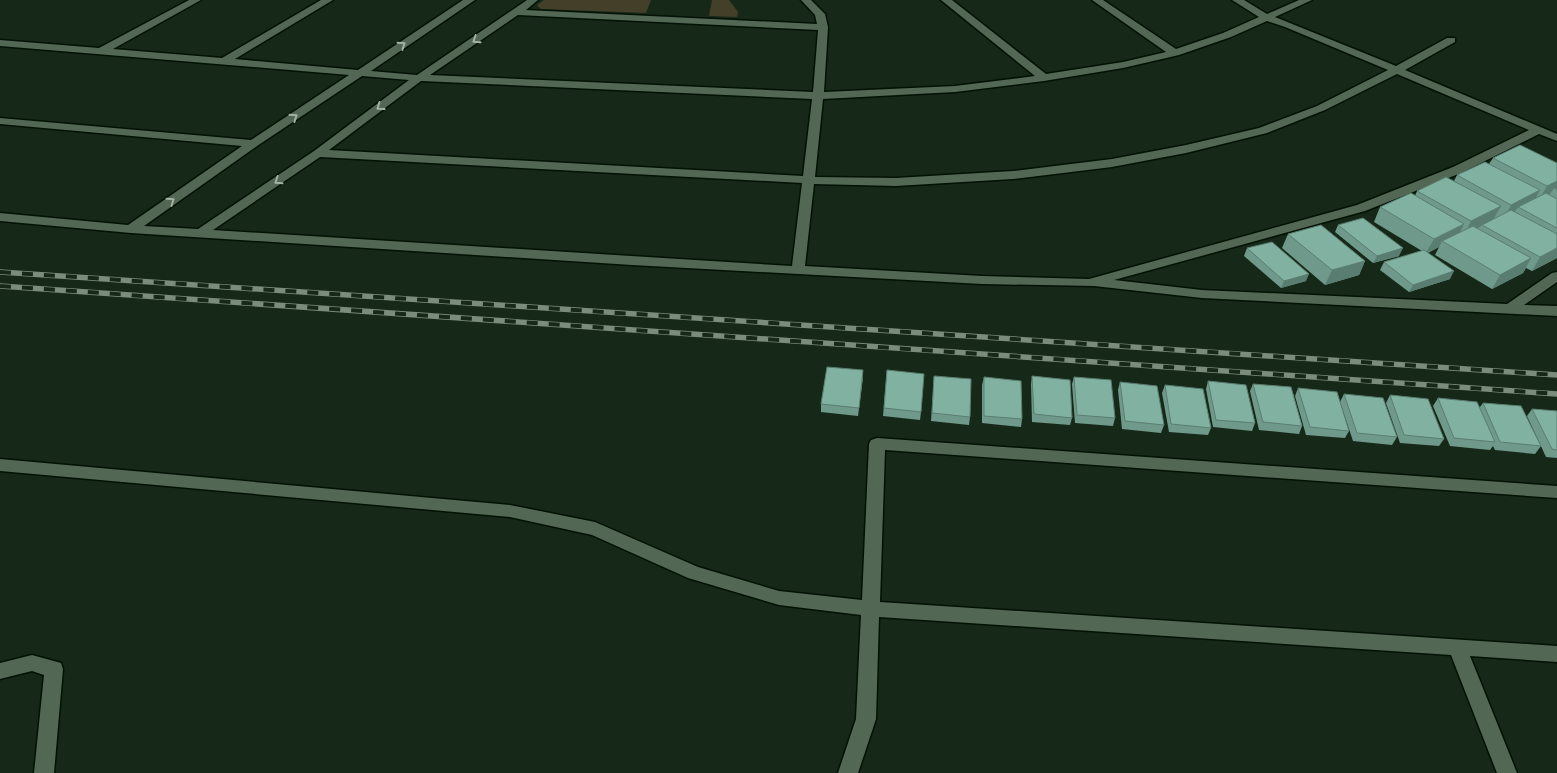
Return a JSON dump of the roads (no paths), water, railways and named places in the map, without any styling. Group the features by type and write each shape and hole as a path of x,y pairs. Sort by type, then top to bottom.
{"street":[{"path":"102,51 196,0"},
{"path":"223,62 328,0"},
{"path":"131,230 253,144 470,0"},
{"path":"200,233 318,153 419,78 533,0"},
{"path":"798,269 818,96 823,27 820,14 806,0"},
{"path":"946,0 1044,78"},
{"path":"1096,0 1175,53"},
{"path":"1237,0 1267,18 1289,25 1557,138"},
{"path":"0,43 419,78 818,96 909,93 1098,70 1175,53 1267,18 1307,0"},
{"path":"516,12 823,27"},
{"path":"318,153 808,180 906,181 1013,175 1112,163 1186,149 1263,131 1321,108 1397,70 1451,40"},
{"path":"0,121 253,144"},
{"path":"1089,282 1362,208 1458,170 1539,130"},
{"path":"0,217 131,230 632,261 982,280 1089,282 1202,294 1557,311"},
{"path":"1509,308 1557,276"},
{"path":"848,773 866,720 872,609 877,444 1557,492"},
{"path":"0,465 510,511 595,529 694,573 779,598 872,609 1557,654"},
{"path":"1458,646 1507,773"},
{"path":"0,670 32,663 54,670 44,773"}],"railway":[{"path":"0,272 1557,375"},
{"path":"0,286 1557,394"}]}
